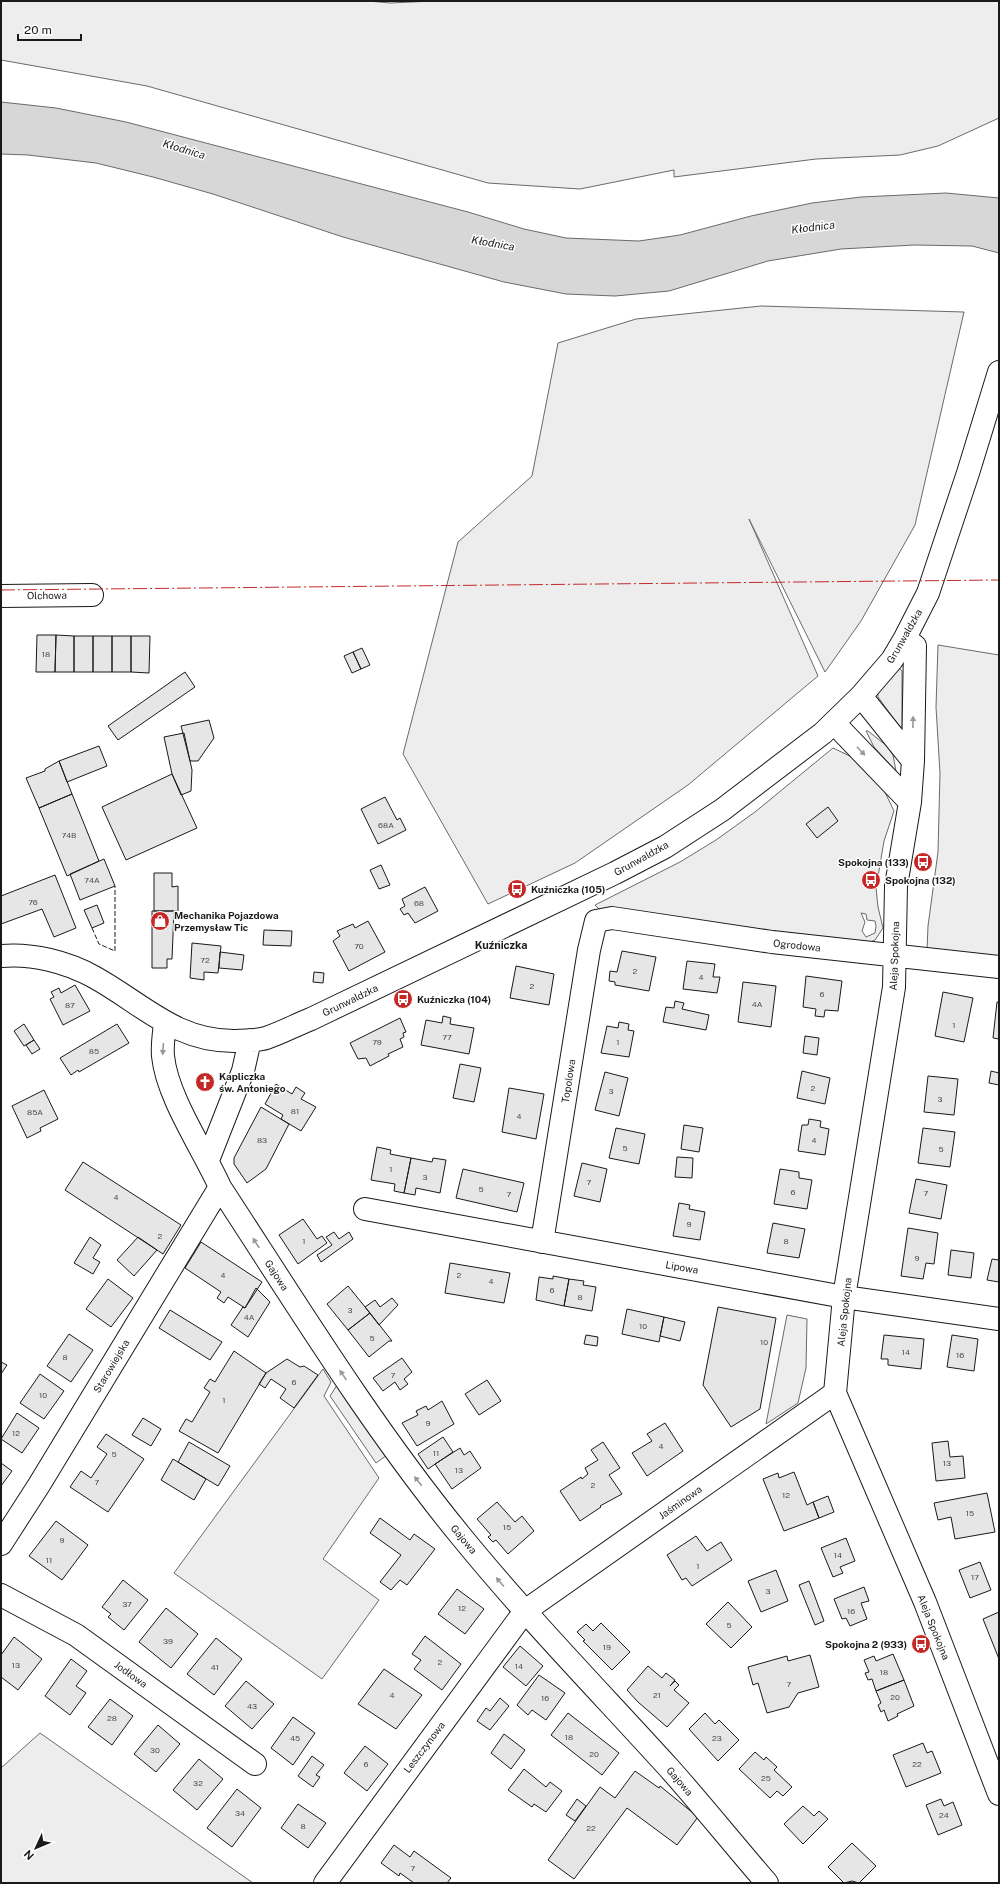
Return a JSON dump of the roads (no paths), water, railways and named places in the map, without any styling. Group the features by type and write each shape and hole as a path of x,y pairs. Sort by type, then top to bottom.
{"street":[{"name":"Grunwaldzka","path":"1,956 32,956 81,971 113,989 165,1023 184,1032 205,1039 250,1040 265,1038 311,1019 652,854 722,810 823,733 861,696 892,660 928,593 999,372"},
{"name":"Olchowa","path":"1,596 92,595"},
{"name":"Aleja Spokojna","path":"905,638 915,646 912,761 910,802 896,886 894,987 844,1297 835,1393 925,1602 999,1794"},
{"path":"861,696 912,761"},
{"path":"834,723 910,802"},
{"name":"Ogrodowa","path":"596,921 612,918 772,942 999,967"},
{"name":"Topolowa","path":"542,1242 589,950 596,921"},
{"name":"Gajowa","path":"165,1023 162,1055 166,1075 188,1125 208,1160 220,1187 330,1356 395,1451 461,1536 525,1611 670,1769 767,1883"},
{"path":"208,1160 243,1071 250,1040"},
{"path":"188,1125 224,1121"},
{"name":"Starowiejska","path":"1,1544 220,1187"},
{"name":"Lipowa","path":"365,1209 844,1297 999,1319"},
{"name":"Jaśminowa","path":"525,1611 835,1393"},
{"name":"Jodłowa","path":"1,1595 76,1635 255,1764"},
{"name":"Leszczynowa","path":"325,1883 525,1611"}],"water":[{"name":"Kłodnica","path":"1,102 56,108 126,122 468,212 524,229 566,238 639,241 680,235 751,216 812,203 861,197 946,193 999,198 999,253 972,246 914,245 841,249 768,261 669,291 615,296 566,294 504,282 343,237 213,194 153,177 96,163 28,155 1,154"}],"place":[{"name":"Spokojna (133)","path":"923,862"},
{"name":"Spokojna (132)","path":"871,880"},
{"name":"Kuźniczka (105)","path":"517,889"},
{"name":"Mechanika Pojazdowa Przemysław Tic","path":"160,921"},
{"name":"Kuźniczka (104)","path":"403,999"},
{"name":"Kapliczka św. Antoniego","path":"205,1082"},
{"name":"Spokojna 2 (933)","path":"921,1644"}],"district":[{"name":"Kuźniczka","path":"501,945"}]}
